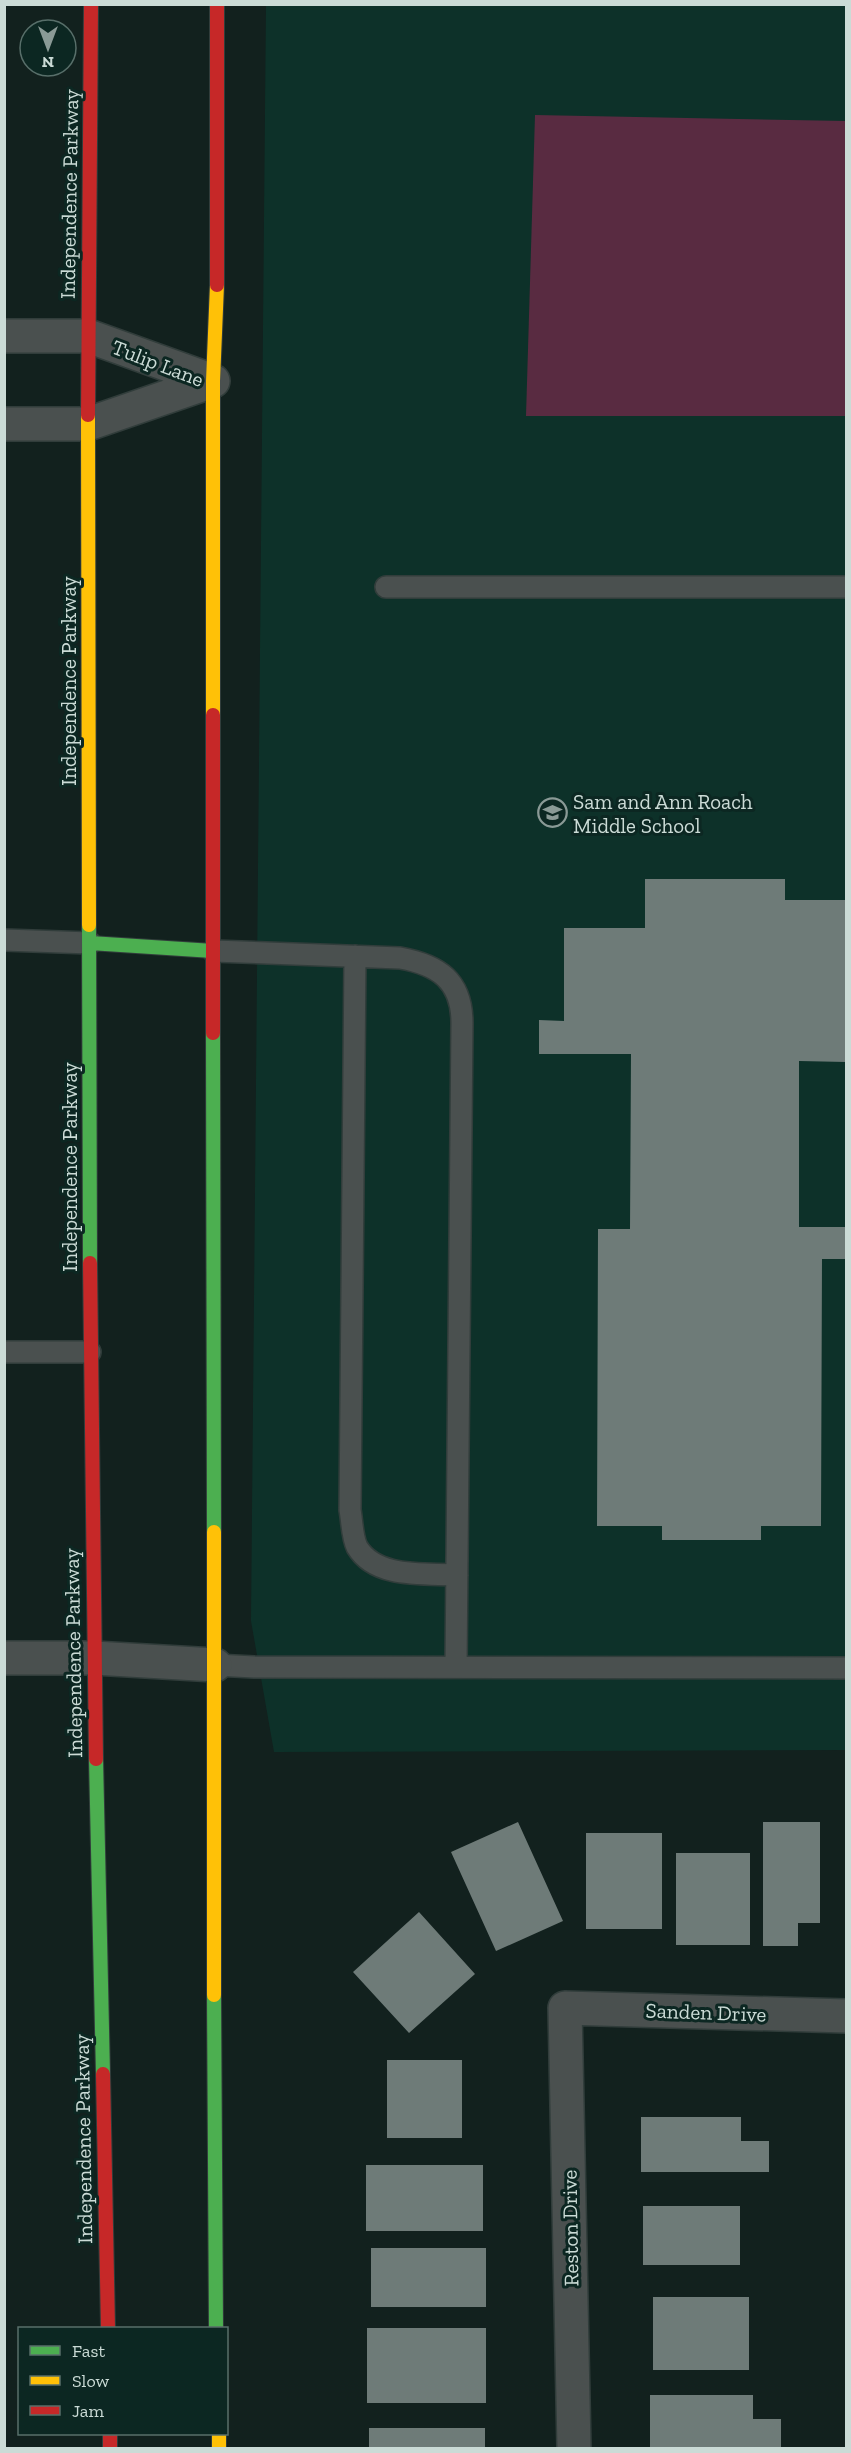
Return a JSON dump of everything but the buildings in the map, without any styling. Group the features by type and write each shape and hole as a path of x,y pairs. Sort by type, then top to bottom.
{"main road":[{"name":"Independence Parkway","path":"91,4 88,336 90,1352 108,2327"},
{"path":"216,2327 213,381 217,296 217,4"},
{"path":"90,943 213,951"}],"street":[{"name":"Tulip Lane","path":"4,336 88,336 213,381"},
{"name":"Tulip Lane","path":"4,424 88,424 213,381"},
{"path":"4,1658 94,1658 215,1665"},
{"name":"Sanden Drive","path":"565,2008 846,2016"},
{"name":"Reston Drive","path":"565,2008 574,2448"}],"lane":[{"path":"386,587 846,587"},
{"path":"4,940 90,943"},
{"path":"213,951 400,958 420,962 438,970 450,981 458,998 462,1013 456,1667"},
{"path":"356,956 350,1510 357,1546 371,1561 391,1570 457,1575"},
{"path":"4,1352 90,1352"},
{"path":"215,1665 846,1668"}],"shaded area":[{"name":"Sam and Ann Roach Middle School","path":"266,5 846,5 846,1750 274,1752 251,1621"},
{"path":"535,115 846,121 846,416 526,416"}],"traffic: fast":[{"path":"89,925 90,1263"},
{"path":"90,943 213,951"},
{"path":"213,1033 214,1532"},
{"path":"96,1759 103,2074"},
{"path":"214,1995 216,2327"}],"traffic: slow":[{"path":"213,715 213,381 217,285"},
{"path":"88,415 89,925"},
{"path":"214,1532 214,1995"},
{"path":"219,2435 219,2448"}],"traffic: jam":[{"path":"88,415 91,4"},
{"path":"217,4 217,285"},
{"path":"213,715 213,1033"},
{"path":"90,1263 96,1759"},
{"path":"103,2074 108,2327"},
{"path":"110,2435 110,2448"}],"place":[{"name":"Sam and Ann Roach Middle School","path":"552,813"}]}
